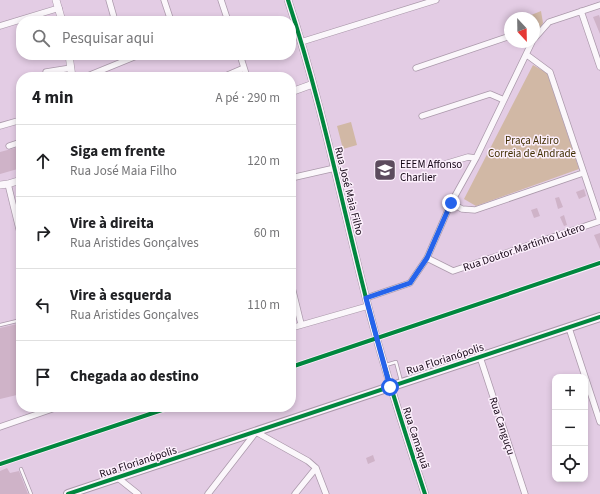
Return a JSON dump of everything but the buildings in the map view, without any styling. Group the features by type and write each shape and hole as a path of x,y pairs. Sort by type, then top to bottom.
{"main road":[{"name":"Rua Florianópolis","path":"68,494 600,317"}],"street":[{"path":"56,0 60,16"},
{"path":"109,0 114,16"},
{"path":"164,0 169,16"},
{"path":"222,0 227,16"},
{"name":"Rua José Maia Filho","path":"288,0 293,16"},
{"path":"302,42 433,0"},
{"path":"540,32 549,22 600,5"},
{"path":"32,16 58,8"},
{"path":"581,11 600,67"},
{"path":"0,26 16,21"},
{"name":"Rua José Maia Filho","path":"296,24 335,168 368,306 390,387"},
{"path":"416,68 504,38"},
{"path":"366,298 410,283 427,258 451,203 476,158 530,48"},
{"path":"527,55 550,72 600,221"},
{"path":"70,60 71,72"},
{"path":"96,72 121,60"},
{"path":"242,60 245,72"},
{"path":"46,72 71,68"},
{"path":"235,72 244,68"},
{"path":"296,90 313,84"},
{"path":"422,116 490,94 504,100"},
{"path":"0,126 16,121"},
{"path":"9,146 16,144"},
{"path":"438,166 468,157 476,158"},
{"path":"296,177 335,168"},
{"path":"451,203 462,209 475,210 583,173"},
{"path":"0,185 16,182"},
{"path":"0,189 8,184"},
{"path":"8,184 16,217"},
{"name":"Rua Doutor Martinho Lutero","path":"427,258 453,271 600,221"},
{"path":"296,304 301,324"},
{"path":"296,326 368,306"},
{"path":"569,328 600,422"},
{"name":"Rua Canguçu","path":"480,357 525,494"},
{"name":"Rua Camaquã","path":"390,387 426,494"},
{"path":"0,427 44,412"},
{"path":"208,494 256,432 308,461 316,468 326,494"},
{"path":"295,494 316,468"},
{"path":"118,478 138,494"}],"lane":[{"path":"0,325 16,321"},
{"path":"384,366 396,362 402,383"},
{"path":"21,469 30,494"}],"green space":[{"path":"541,11 543,23 540,28 540,12 539,12"},
{"name":"Praça Alziro Correia de Andrade","path":"533,65 547,73 579,169 476,206 464,199"},
{"path":"351,122 357,145 343,149 337,126"}],"cycle path":[{"path":"288,0 293,16"},
{"path":"296,25 331,152 374,330 425,494"},
{"path":"296,365 600,263"},
{"path":"68,494 600,317"},
{"path":"0,464 156,412"}],"place":[{"name":"EEEM Affonso Charlier","path":"385,170"}],"route":[{"path":"390,387 366,298 410,283 427,258 451,203"}]}
